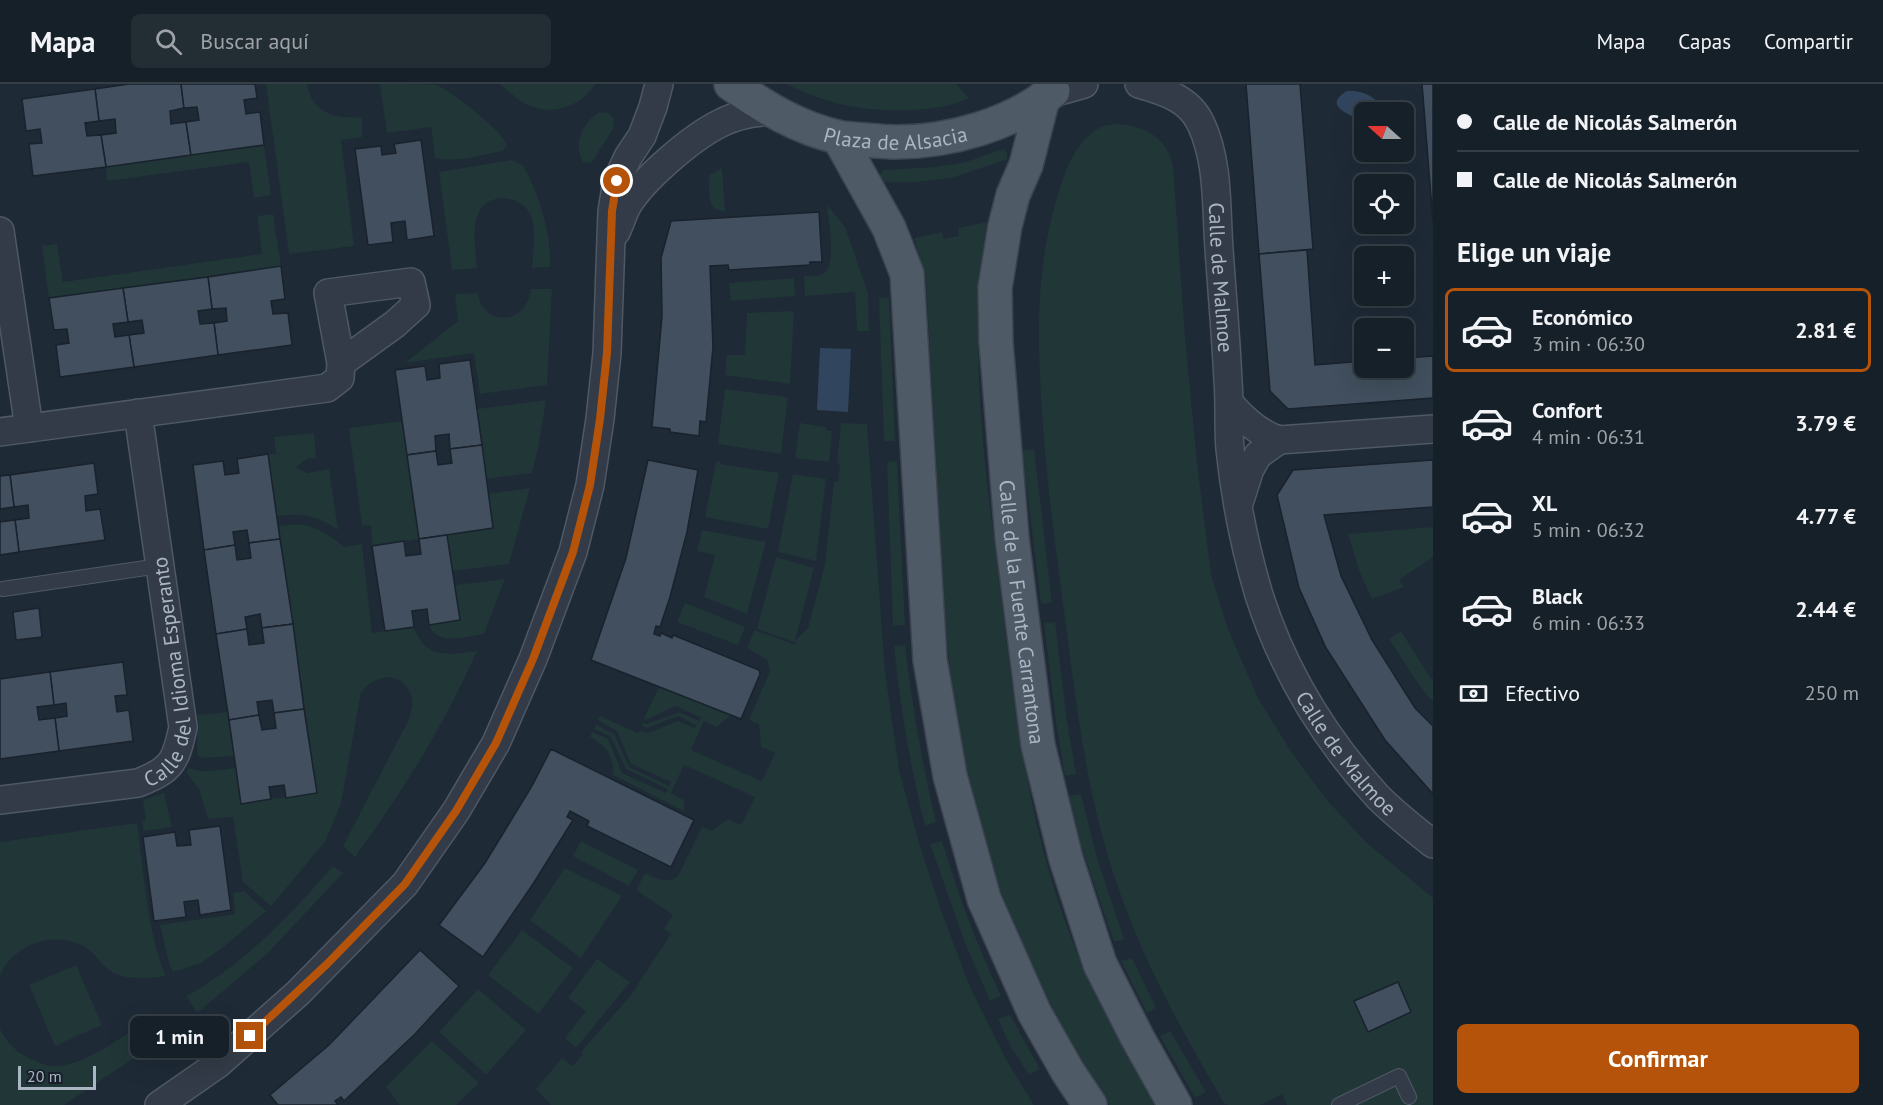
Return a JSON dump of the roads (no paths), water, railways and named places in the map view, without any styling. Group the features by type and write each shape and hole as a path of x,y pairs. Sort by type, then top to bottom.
{"main road":[{"name":"Plaza de Alsacia","path":"731,84 770,111 809,128 839,138 897,142 944,138 986,126 1011,116 1047,90"},
{"name":"Calle de la Fuente Carrantona","path":"1047,90 1026,165 1013,195 1005,226 995,288 996,342 1012,538 1038,745 1066,859 1100,964 1175,1105"},
{"path":"839,138 889,228 907,274 930,660 950,776 984,899 1034,1012 1068,1072 1090,1105"}],"street":[{"path":"159,1105 218,1065 298,993 405,884 456,811 496,743 533,659 569,563 590,485 607,353 612,211 617,181 628,157 642,136 659,84"},
{"path":"1047,90 1084,84"},
{"name":"Calle de Malmoe","path":"1139,84 1162,90 1183,101 1200,123 1211,153 1230,404 1230,447 1238,510 1256,583 1272,632 1315,715 1378,797 1433,844"},
{"path":"612,242 628,205 649,180 677,153 720,123 741,115 770,111"},
{"path":"0,231 29,428"},
{"path":"0,432 327,388 340,378 341,363"},
{"path":"1230,404 1247,422 1265,435 1279,440 1433,429"},
{"name":"Calle del Idioma Esperanto","path":"0,800 138,783 160,775 172,761 183,727 138,413"},
{"name":"Calle de Malmoe","path":"1238,510 1242,490 1258,455 1279,440"}],"lane":[{"path":"3,589 159,566"},
{"path":"1339,1105 1399,1076 1409,1097"}],"water":[{"path":"1347,91 1359,92 1378,102 1354,102 1354,117 1338,106 1339,97"},
{"path":"820,348 851,349 848,412 817,410"}]}
